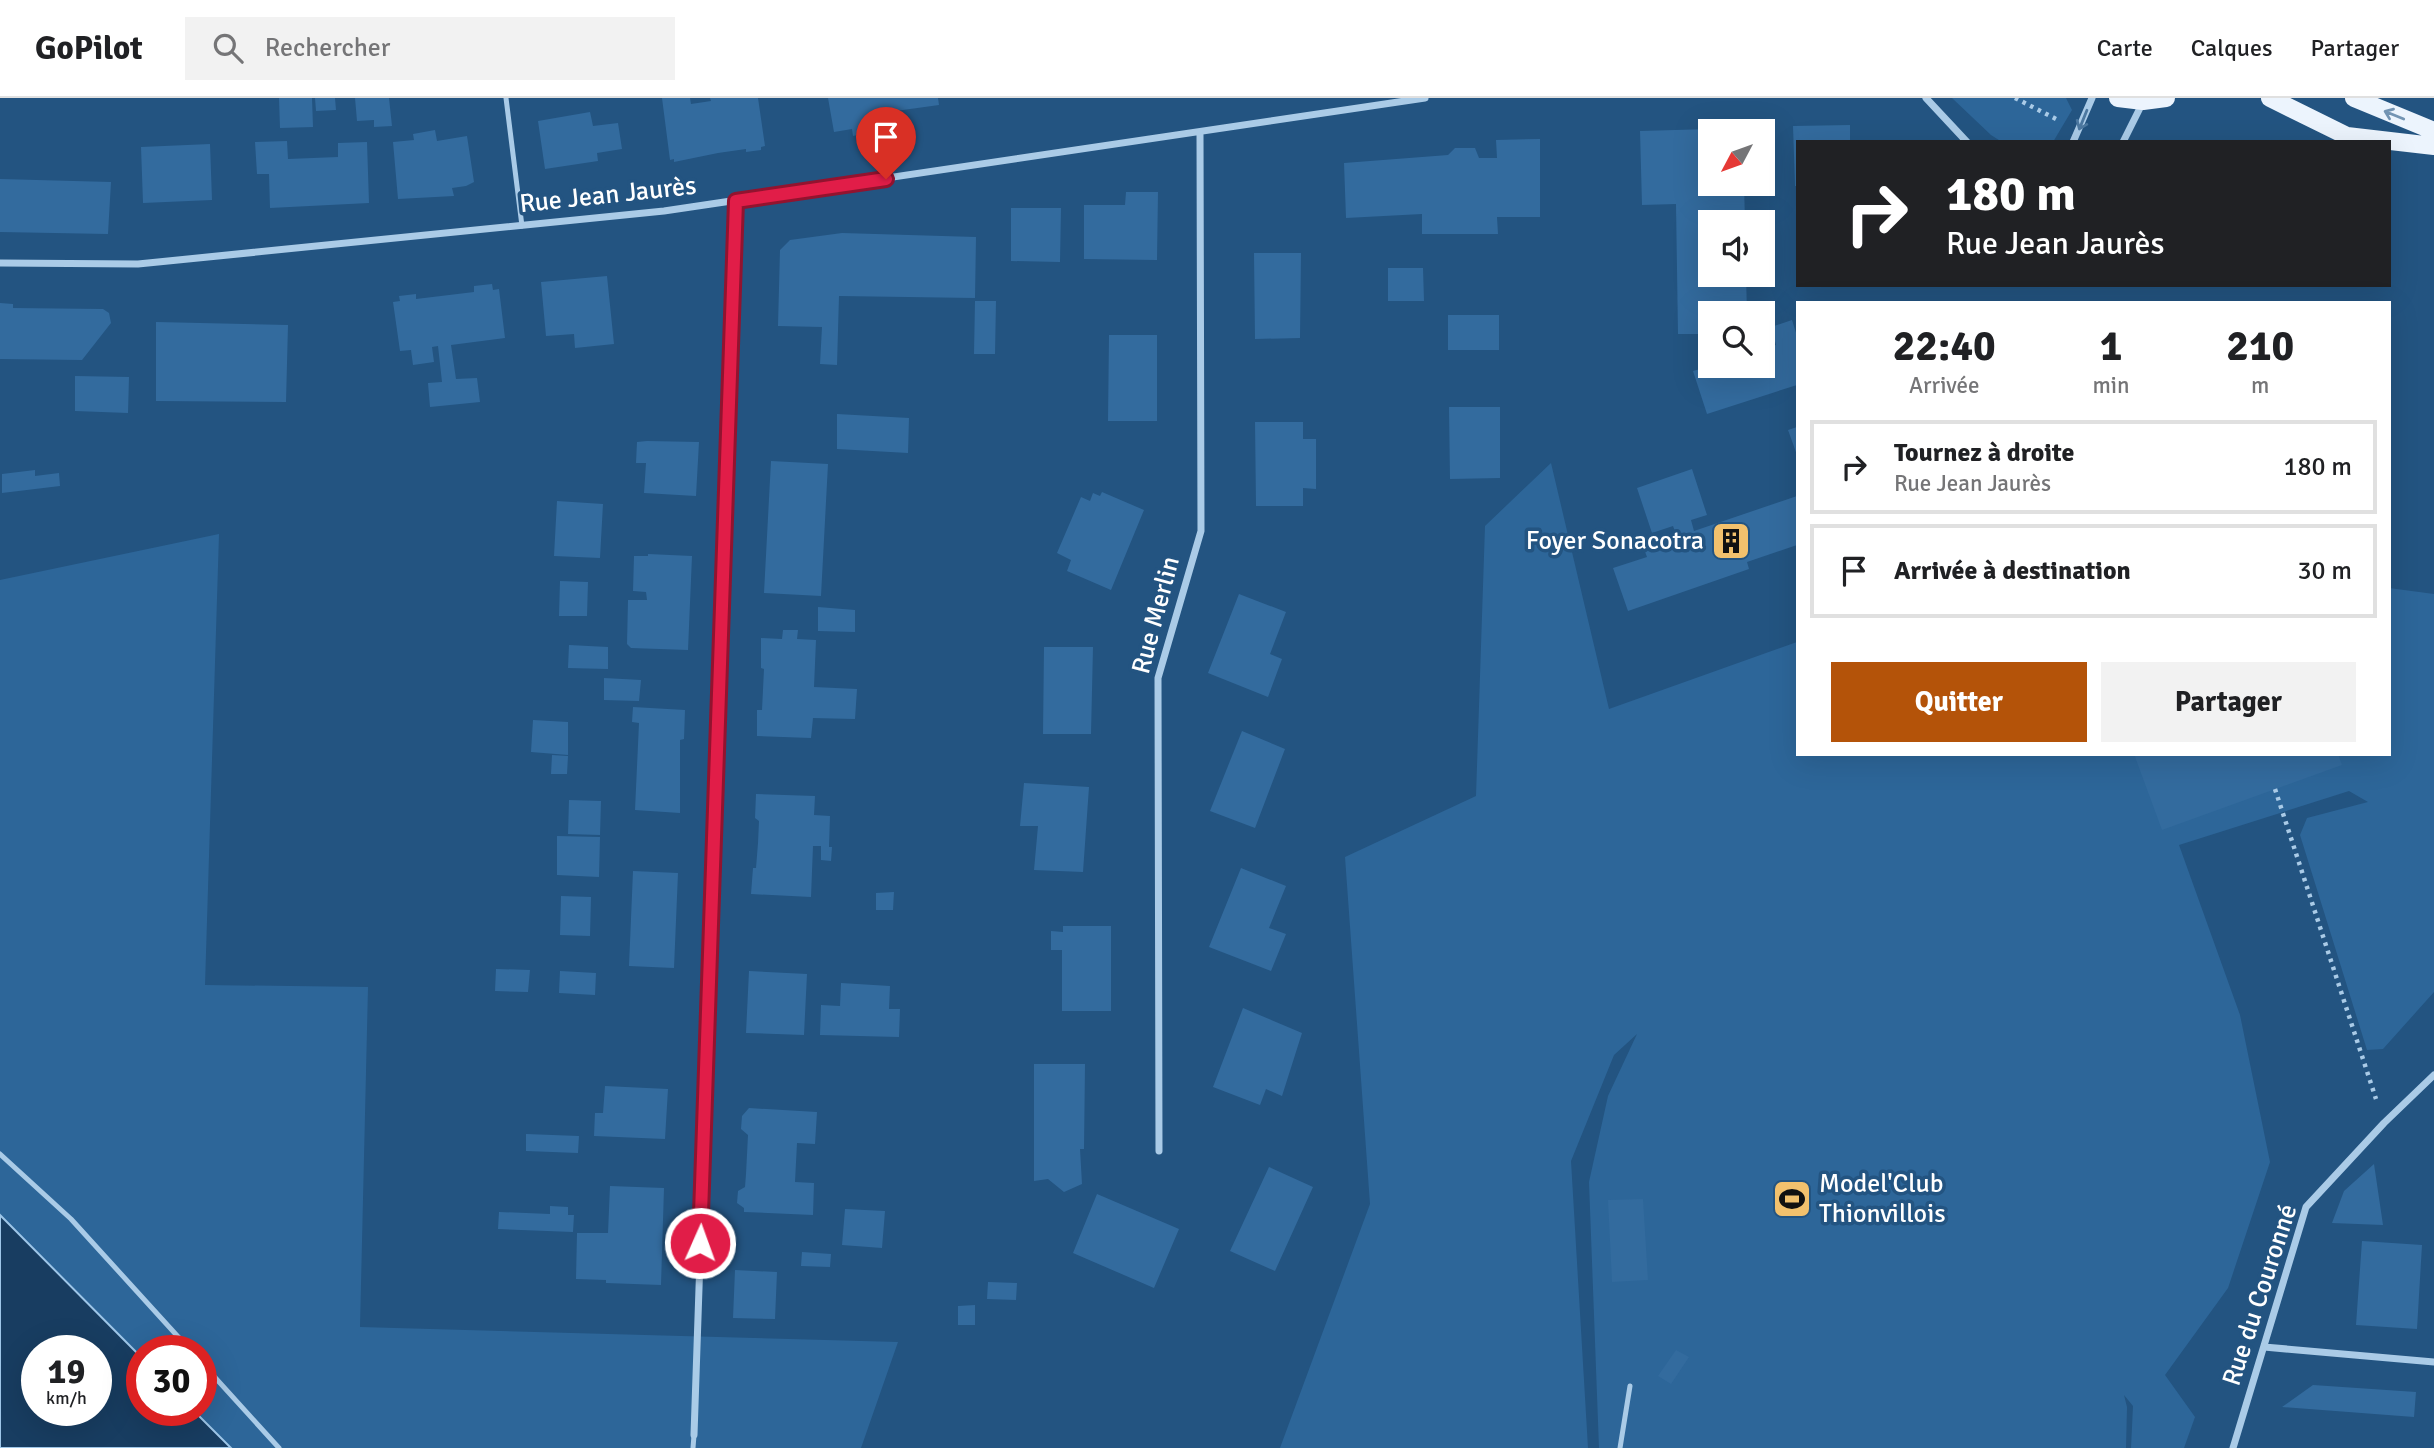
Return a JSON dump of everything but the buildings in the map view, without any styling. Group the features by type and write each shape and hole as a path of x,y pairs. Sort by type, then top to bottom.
{"main road":[{"path":"2118,98 2143,101 2166,98"},
{"path":"2270,98 2347,136 2382,140"},
{"path":"2354,98 2434,131"},
{"path":"2391,141 2434,146"}],"street":[{"name":"Rue Jean Jaurès","path":"0,263 138,264 664,211 1425,98"},
{"path":"1926,98 1965,140"},
{"path":"2074,140 2092,98"},
{"path":"2124,140 2143,101"},
{"name":"Rue Merlin","path":"1159,1151 1157,678 1201,531 1200,133"},
{"path":"694,1435 736,201"},
{"name":"Rue du Couronné","path":"2233,1448 2306,1207 2384,1123 2434,1075"},
{"path":"2264,1347 2434,1362"}],"lane":[{"path":"506,98 522,226"},
{"path":"0,1154 71,1219 176,1335"},
{"path":"217,1380 279,1448"},
{"path":"1620,1448 1630,1386"},
{"path":"693,1448 694,1435"}],"path":[{"path":"2015,98 2065,124"},
{"path":"2275,789 2384,1123"}],"shaded area":[{"path":"1952,98 2066,98 2072,110 2054,140 1999,140"},
{"path":"1551,463 1609,709 1796,642 1796,756 2391,756 2391,588 2434,594 2434,992 2383,1049 2367,1050 2300,835 2307,818 2368,802 2349,791 2179,845 2240,1015 2270,1162 2228,1288 2165,1375 2195,1417 2184,1448 2131,1448 2133,1406 2124,1395 2127,1407 2126,1448 1599,1448 1589,1182 1608,1096 1637,1034 1614,1055 1571,1161 1588,1448 1280,1448 1370,1204 1345,857 1476,796 1485,526"},
{"path":"219,534 205,985 368,987 360,1327 898,1342 861,1448 228,1448 206,1426 217,1426 217,1335 126,1335 126,1347 0,1235 0,580"},
{"path":"0,1215 126,1342 126,1426 209,1426 231,1448 0,1448"}],"place":[{"name":"Foyer Sonacotra","path":"1731,541"},
{"name":"Model'Club Thionvillois","path":"1792,1199"}],"route":[{"path":"700,1243 736,201 886,179"}]}
